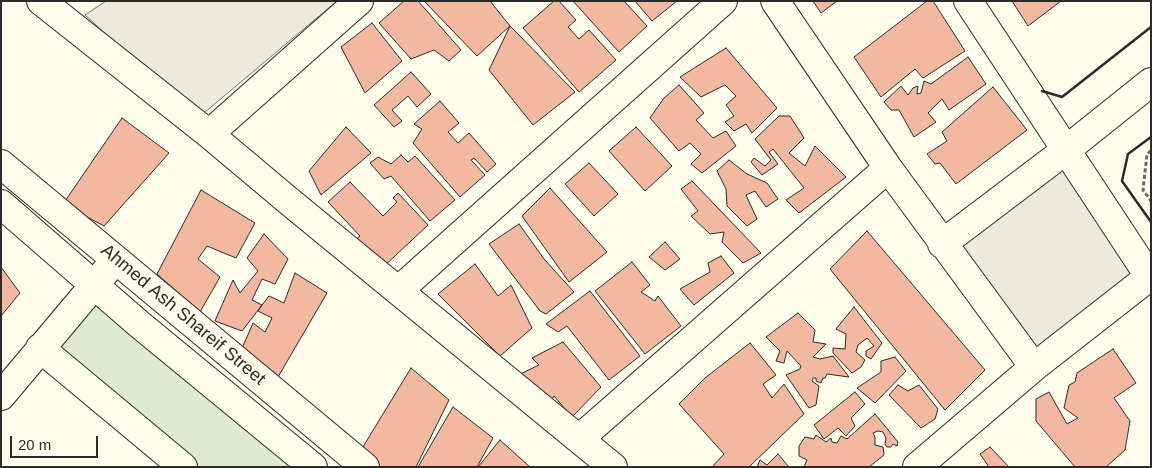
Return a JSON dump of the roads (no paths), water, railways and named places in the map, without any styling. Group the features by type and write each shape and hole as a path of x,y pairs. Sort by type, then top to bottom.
{"street":[{"path":"209,134 359,1"},
{"path":"399,290 723,1"},
{"path":"775,1 888,168 1034,367"},
{"path":"917,467 1034,367 1150,278 968,1"},
{"path":"55,5 290,202 613,467"},
{"path":"942,244 1066,150 1151,82"},
{"name":"Ahmed Ash Shareif Street","path":"1,164 365,467"},
{"path":"579,439 888,168"},
{"name":"Ahmed Ash Shareif Street","path":"1,204 139,324 313,467"},
{"path":"1,396 116,259"},
{"path":"40,348 183,467"}]}
